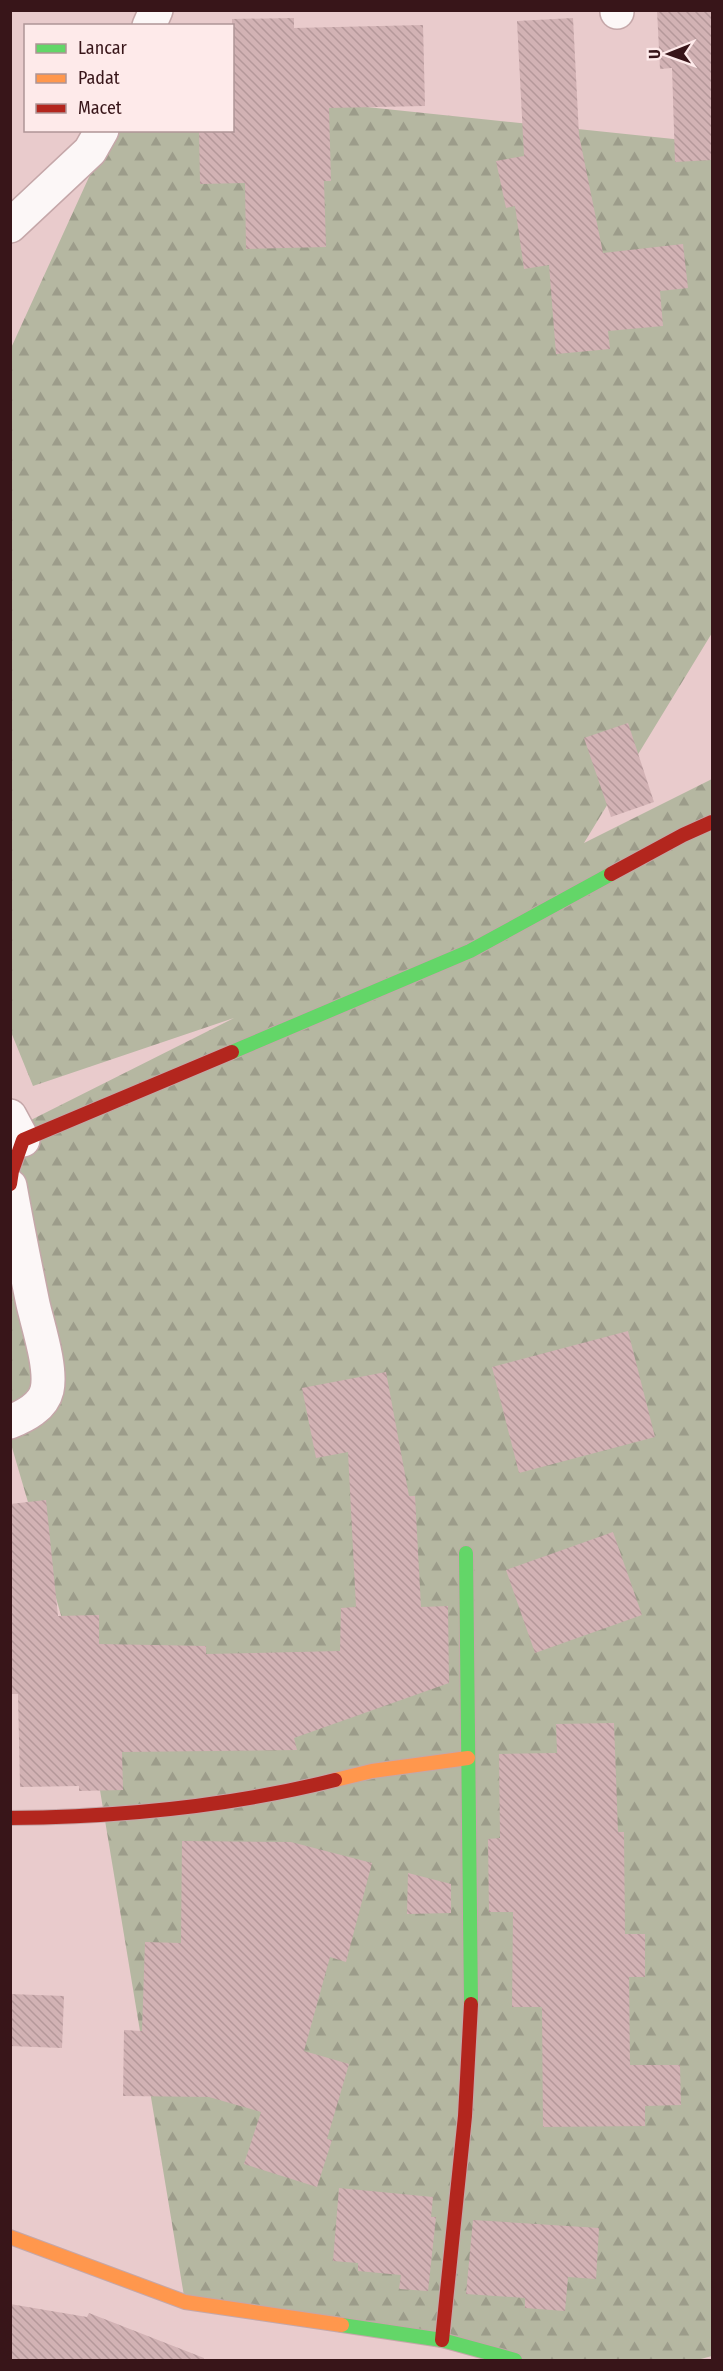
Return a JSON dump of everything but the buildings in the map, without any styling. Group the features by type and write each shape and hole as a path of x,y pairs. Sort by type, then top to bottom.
{"street":[{"path":"150,24 156,10"},
{"path":"10,226 90,151 101,132"},
{"path":"10,1422 23,1417 37,1407 47,1390 46,1361 21,1249 10,1185 17,1128 470,951 683,835 712,822"},
{"path":"442,2340 465,2116 471,2006 466,1553"},
{"path":"10,1818 84,1817 245,1798 295,1790 372,1772 468,1758"},
{"path":"10,2237 185,2302 442,2340 515,2361"}],"green space":[{"path":"234,93 712,143 712,633 584,843 712,779 712,2356 697,2360 510,2360 185,2302 84,1694 11,1444 11,1130 234,1018 33,1086 11,1032 11,348 110,132 234,132"}],"traffic: fast":[{"path":"232,1052 470,951 611,874"},
{"path":"466,1553 471,2004"},
{"path":"342,2325 442,2340 515,2360"}],"traffic: slow":[{"path":"335,1780 372,1771 468,1758"},
{"path":"10,2237 185,2302 342,2325"}],"traffic: jam":[{"path":"611,874 712,822"},
{"path":"10,1184 23,1140 232,1052"},
{"path":"10,1818 91,1815 174,1808 256,1797 335,1780"},
{"path":"442,2340 465,2116 471,2004"}]}
